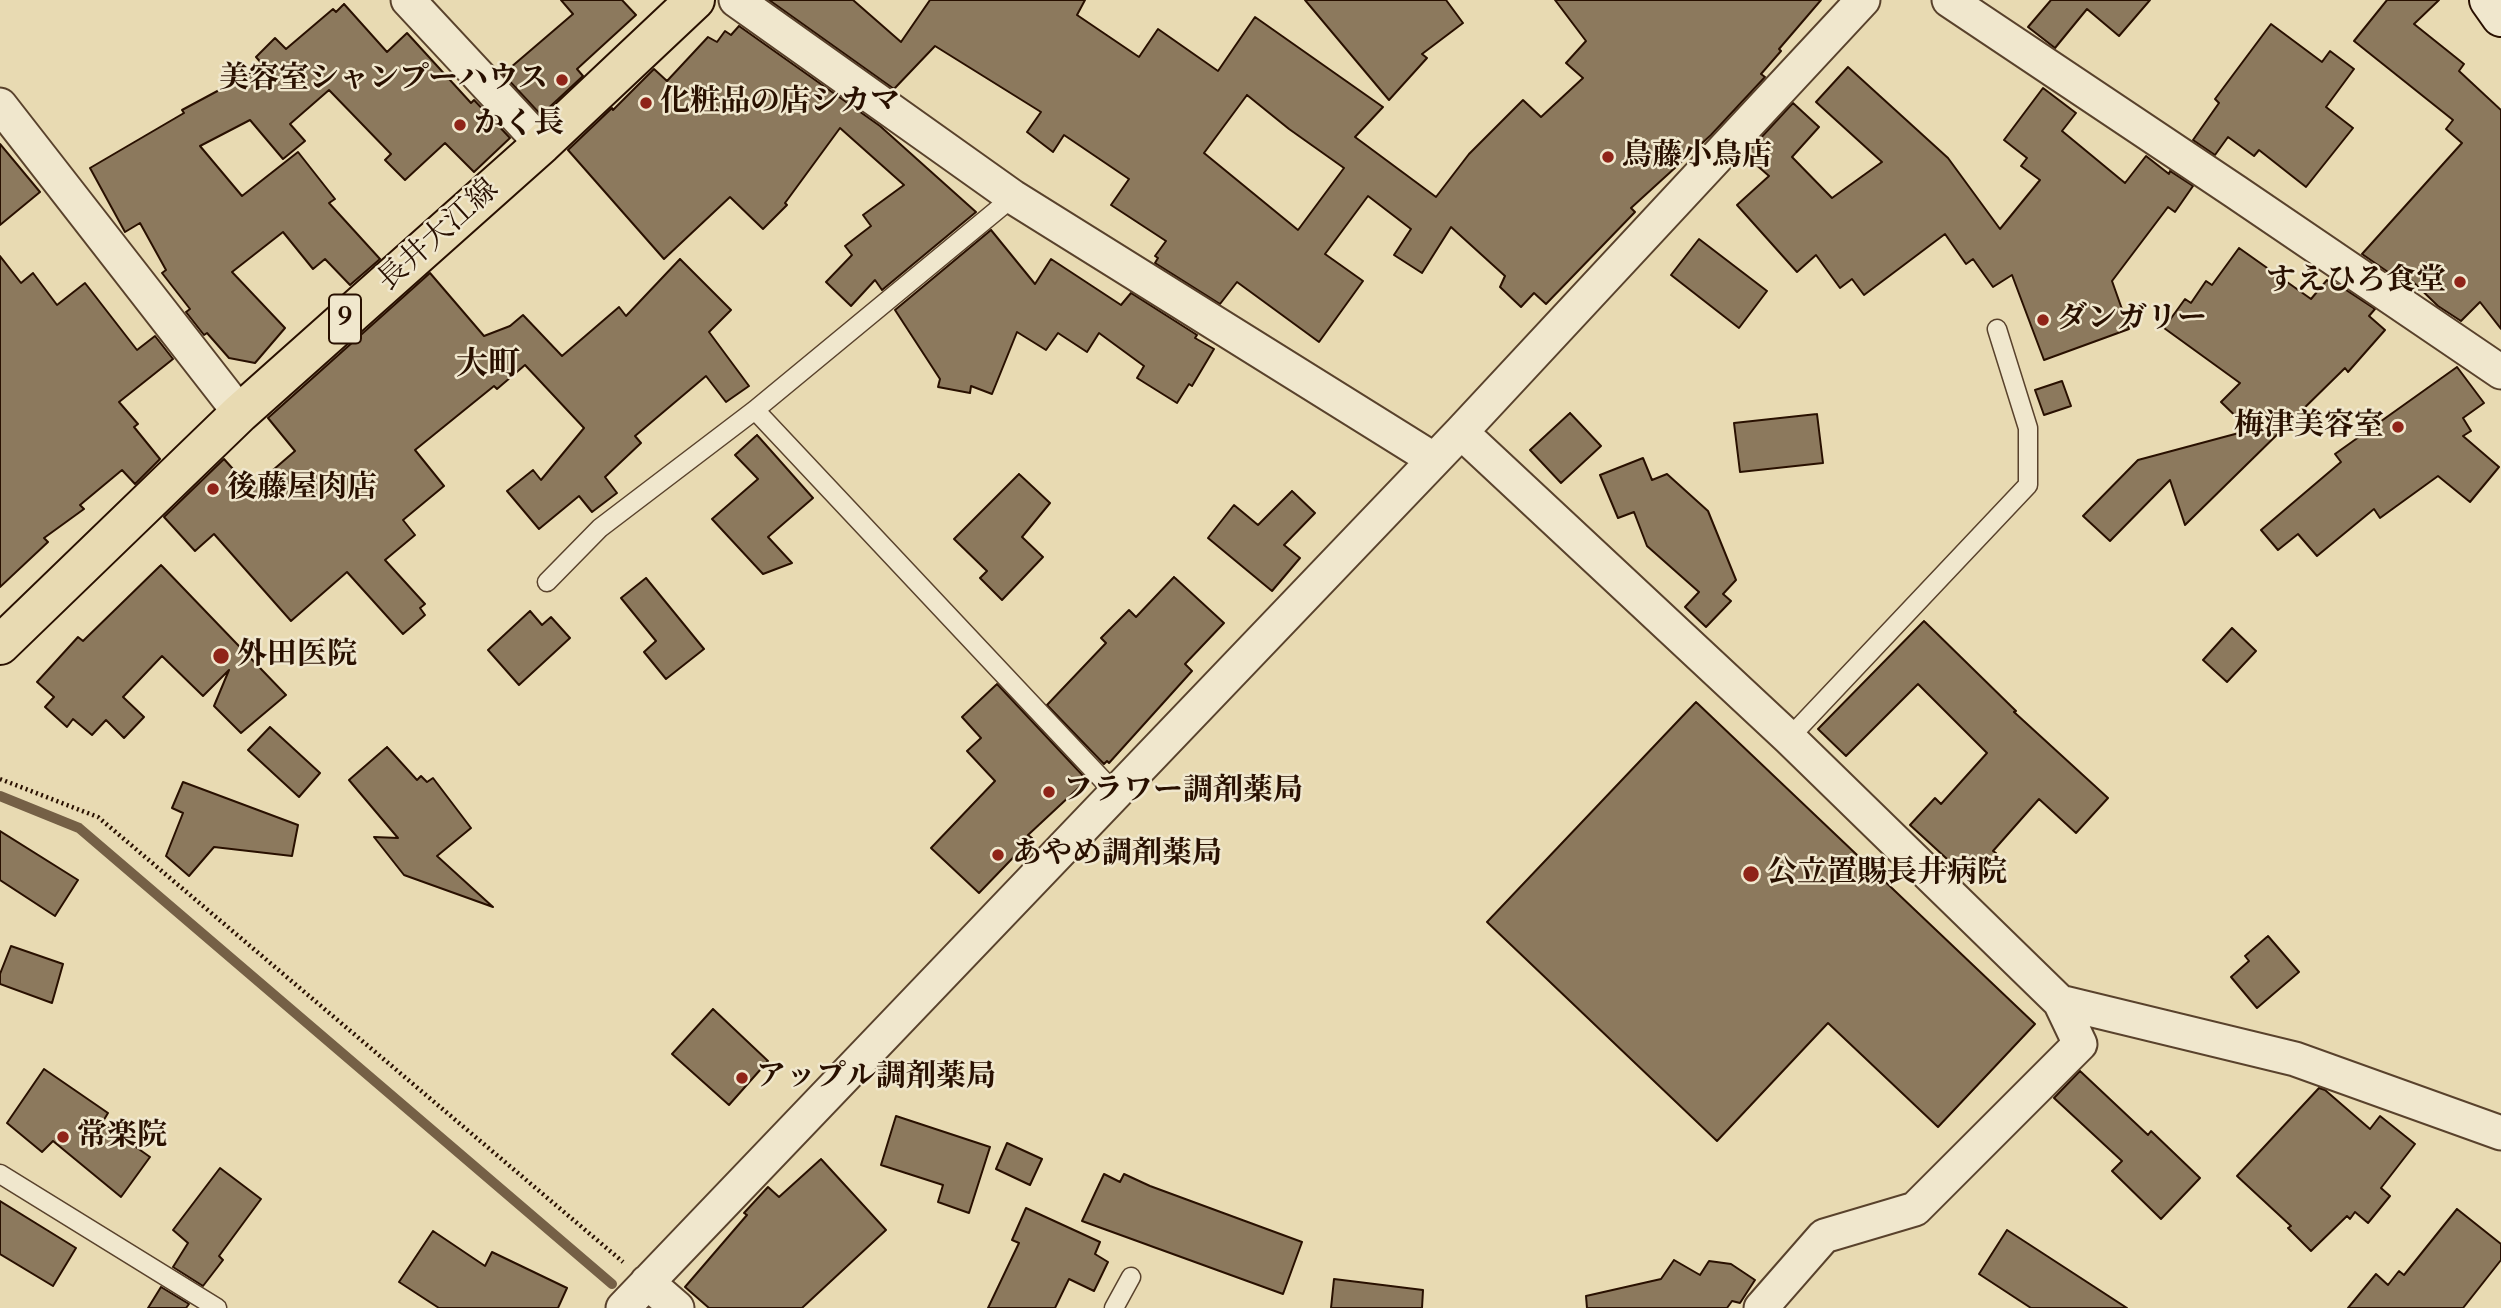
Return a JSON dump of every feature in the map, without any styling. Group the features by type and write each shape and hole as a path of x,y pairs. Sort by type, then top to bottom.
{"main road":[{"name":"長井大江線","path":"0,645 240,412 542,144 695,0"},
{"path":"2489,0 2501,17"}],"street":[{"path":"408,0 542,144"},
{"path":"736,0 1013,197 1433,459"},
{"path":"623,1308 1461,432 1863,0"},
{"path":"1949,0 2501,372"},
{"path":"0,105 240,412"},
{"path":"1461,432 1789,738 2060,1002 2080,1044 1915,1209 1824,1236 1761,1308"},
{"path":"2060,1002 2295,1059 2501,1133"},
{"path":"647,1282 677,1308"}],"lane":[{"path":"547,582 600,527 755,410 1013,197"},
{"path":"1789,738 2028,485 2028,428 1997,329"},
{"path":"755,410 1115,793"},
{"path":"0,1174 217,1308"},
{"path":"1114,1308 1131,1277"}],"path":[{"path":"0,779 98,817 647,1282"}],"building":[{"path":"561,0 622,0 636,15 577,69 583,76 541,115 503,74 573,14"},
{"path":"769,0 853,0 901,42 930,0 1085,0 1077,15 1139,57 1158,29 1218,71 1255,17 1383,107 1355,137 1436,197 1469,154 1523,100 1541,117 1583,78 1566,63 1586,41 1555,0 1821,0 1779,49 1781,51 1761,74 1765,77 1711,135 1631,208 1635,212 1546,304 1534,293 1521,307 1500,287 1505,276 1451,227 1422,273 1394,255 1411,229 1368,196 1325,254 1363,281 1319,342 1237,282 1220,304 1155,263 1158,258 1155,256 1166,241 1111,205 1129,179 1064,135 1053,152 1027,132 1041,112 935,46 894,89","holes":["1247,95 1344,168 1298,230 1204,153"]},
{"path":"1305,0 1446,0 1463,23 1422,54 1427,58 1389,100"},
{"path":"2051,0 2150,0 2119,36 2087,9 2055,48 2028,27"},
{"path":"2387,0 2439,0 2414,24 2464,64 2459,71 2501,110 2501,329 2480,302 2461,321 2438,306 2406,275 2401,281 2362,254 2462,143 2446,129 2453,120 2354,41"},
{"path":"344,4 387,52 407,33 471,103 474,100 510,138 474,172 445,143 405,180 385,160 391,154 329,90 290,124 305,141 283,159 250,120 200,146 242,196 298,152 335,199 329,203 380,259 350,285 325,259 313,269 283,232 232,272 285,328 255,363 229,358 207,333 204,335 186,312 190,309 162,273 166,270 140,223 125,232 90,168 184,113 182,110 264,66 256,57 275,38 286,49 333,9 336,12"},
{"path":"2271,24 2322,62 2330,51 2354,69 2326,107 2353,128 2306,187 2259,150 2254,156 2228,137 2215,155 2193,140 2219,103 2215,99"},
{"path":"739,26 880,126 976,212 882,290 875,280 851,306 826,282 852,255 845,246 871,226 863,215 904,185 840,128 785,203 787,205 763,229 730,197 664,259 568,150 654,69 667,81 708,37 717,42 725,31 731,35"},
{"path":"1848,67 1948,158 2000,229 2040,180 2021,166 2027,158 2004,140 2043,88 2076,113 2062,131 2125,183 2146,156 2169,174 2170,171 2193,186 2175,212 2168,207 2112,281 2129,329 2044,360 2012,275 1993,287 1973,259 1966,264 1945,234 1864,295 1852,279 1840,288 1816,255 1797,272 1737,205 1769,176 1745,155 1793,103 1819,127 1792,157 1832,198 1882,162 1816,102"},
{"path":"0,144 40,192 0,225"},
{"path":"991,230 1035,284 1051,259 1121,305 1131,293 1197,335 1195,338 1214,349 1192,386 1189,384 1177,403 1137,378 1144,366 1099,333 1087,352 1058,333 1046,350 1017,332 992,394 971,386 970,393 938,387 940,379 895,310"},
{"path":"1699,239 1767,291 1739,328 1671,275"},
{"path":"2239,248 2311,299 2327,280 2335,286 2337,284 2375,309 2369,316 2385,330 2348,372 2345,368 2185,525 2170,480 2110,541 2083,516 2138,460 2250,430 2221,402 2240,383 2164,328 2185,299 2191,303 2206,281 2212,285"},
{"path":"0,256 21,283 33,273 57,305 85,283 137,350 155,336 173,359 119,402 138,424 134,427 160,459 135,484 122,470 80,505 84,509 44,538 48,542 0,587"},
{"path":"680,259 731,310 709,332 749,386 726,402 706,376 635,436 641,443 605,477 617,493 592,512 579,496 539,529 507,491 533,470 541,480 584,428 525,365 497,389 494,386 415,450 444,486 403,520 415,535 385,560 425,604 420,608 425,615 403,634 347,572 291,621 214,534 195,551 164,517 224,459 251,489 295,451 268,418 430,273 484,336 510,326 523,315 562,356 619,307 626,316"},
{"path":"2457,367 2484,403 2463,418 2471,431 2463,436 2499,467 2470,502 2438,476 2380,518 2374,509 2317,556 2298,534 2278,550 2261,530 2341,462 2335,454"},
{"path":"2062,381 2071,406 2044,415 2035,390"},
{"path":"1570,413 1601,446 1561,483 1530,450"},
{"path":"1817,414 1823,463 1740,472 1734,423"},
{"path":"757,435 813,498 768,537 792,563 763,574 712,519 758,479 735,455"},
{"path":"1643,458 1652,480 1667,474 1708,511 1736,580 1723,594 1731,601 1706,627 1685,607 1699,592 1647,546 1634,512 1618,518 1600,475"},
{"path":"1019,474 1050,503 1022,537 1043,557 1002,600 980,578 987,571 954,539"},
{"path":"1292,491 1315,513 1284,545 1300,558 1272,591 1208,538 1234,505 1258,525"},
{"path":"161,565 286,695 241,733 214,706 229,670 203,696 162,656 123,697 144,717 124,738 106,720 92,735 73,719 67,727 45,707 54,697 37,682 78,637 83,641"},
{"path":"1174,577 1224,623 1185,664 1192,671 1109,763 1107,761 1104,764 1047,705 1106,643 1101,638 1129,610 1136,617"},
{"path":"646,578 704,649 666,679 644,652 656,641 621,598"},
{"path":"530,611 542,625 551,617 570,638 519,685 488,650"},
{"path":"1924,621 2016,711 2014,712 2108,798 2076,833 2039,799 1993,851 1996,853 1971,881 1910,825 1935,798 1941,804 1987,753 1918,684 1846,756 1818,729"},
{"path":"2232,628 2256,651 2227,682 2203,660"},
{"path":"997,684 1087,780 1028,835 1032,838 979,893 931,848 995,781 967,751 981,738 962,717"},
{"path":"1696,702 2035,1024 1938,1127 1828,1023 1717,1141 1487,922"},
{"path":"270,727 320,773 299,797 248,750"},
{"path":"387,747 417,780 421,776 427,782 433,778 471,828 437,856 493,907 404,875 374,837 398,838 349,780"},
{"path":"183,782 298,825 292,856 214,847 189,876 166,856 183,813 172,808"},
{"path":"0,831 78,880 55,916 0,880"},
{"path":"2268,936 2299,972 2257,1008 2231,977 2249,961 2245,956"},
{"path":"11,946 63,964 52,1003 0,984 0,974"},
{"path":"713,1009 768,1061 729,1105 672,1054"},
{"path":"44,1069 108,1113 102,1123 150,1157 121,1197 53,1141 42,1152 7,1123"},
{"path":"2080,1071 2148,1135 2151,1131 2200,1178 2161,1219 2112,1171 2122,1161 2054,1098"},
{"path":"2319,1088 2325,1090 2370,1129 2380,1116 2415,1144 2381,1188 2390,1196 2368,1223 2355,1212 2350,1219 2347,1216 2311,1251 2288,1228 2291,1226 2237,1176"},
{"path":"896,1116 990,1147 969,1213 938,1202 943,1185 881,1165"},
{"path":"1007,1143 1042,1159 1030,1185 996,1169"},
{"path":"821,1159 886,1230 802,1308 709,1308 685,1287 768,1187 779,1197"},
{"path":"220,1168 261,1199 219,1256 223,1260 203,1286 173,1267 188,1243 173,1230"},
{"path":"1104,1174 1120,1182 1124,1174 1302,1242 1283,1294 1082,1221"},
{"path":"0,1201 76,1248 53,1286 0,1254"},
{"path":"1026,1208 1100,1242 1095,1254 1108,1262 1094,1291 1069,1279 1055,1308 988,1308 1019,1243 1012,1240"},
{"path":"2457,1209 2501,1244 2501,1260 2463,1308 2348,1308 2376,1274 2388,1285 2399,1271 2404,1275"},
{"path":"2007,1230 2127,1308 2031,1308 1979,1274"},
{"path":"433,1231 485,1266 492,1252 567,1288 558,1308 439,1308 399,1282"},
{"path":"1674,1260 1700,1275 1709,1261 1731,1264 1755,1280 1740,1303 1732,1301 1727,1308 1587,1308 1586,1296 1661,1279"},
{"path":"1334,1279 1423,1290 1422,1308 1331,1308"},
{"path":"161,1287 189,1304 186,1308 148,1308"}],"waterway":[{"path":"0,796 79,828 612,1284"}],"place":[{"name":"美容室シャンプーハウス","path":"562,80"},
{"name":"化粧品の店シカマ","path":"646,103"},
{"name":"かく長","path":"460,125"},
{"name":"鳥藤小鳥店","path":"1608,157"},
{"name":"すえひろ食堂","path":"2460,282"},
{"name":"ダンガリー","path":"2043,320"},
{"name":"梅津美容室","path":"2398,427"},
{"name":"後藤屋肉店","path":"213,489"},
{"name":"外田医院","path":"221,656"},
{"name":"フラワー調剤薬局","path":"1049,792"},
{"name":"あやめ調剤薬局","path":"998,855"},
{"name":"公立置賜長井病院","path":"1751,874"},
{"name":"アップル調剤薬局","path":"742,1078"},
{"name":"常楽院","path":"63,1137"}],"district":[{"name":"大町","path":"488,367"}]}
